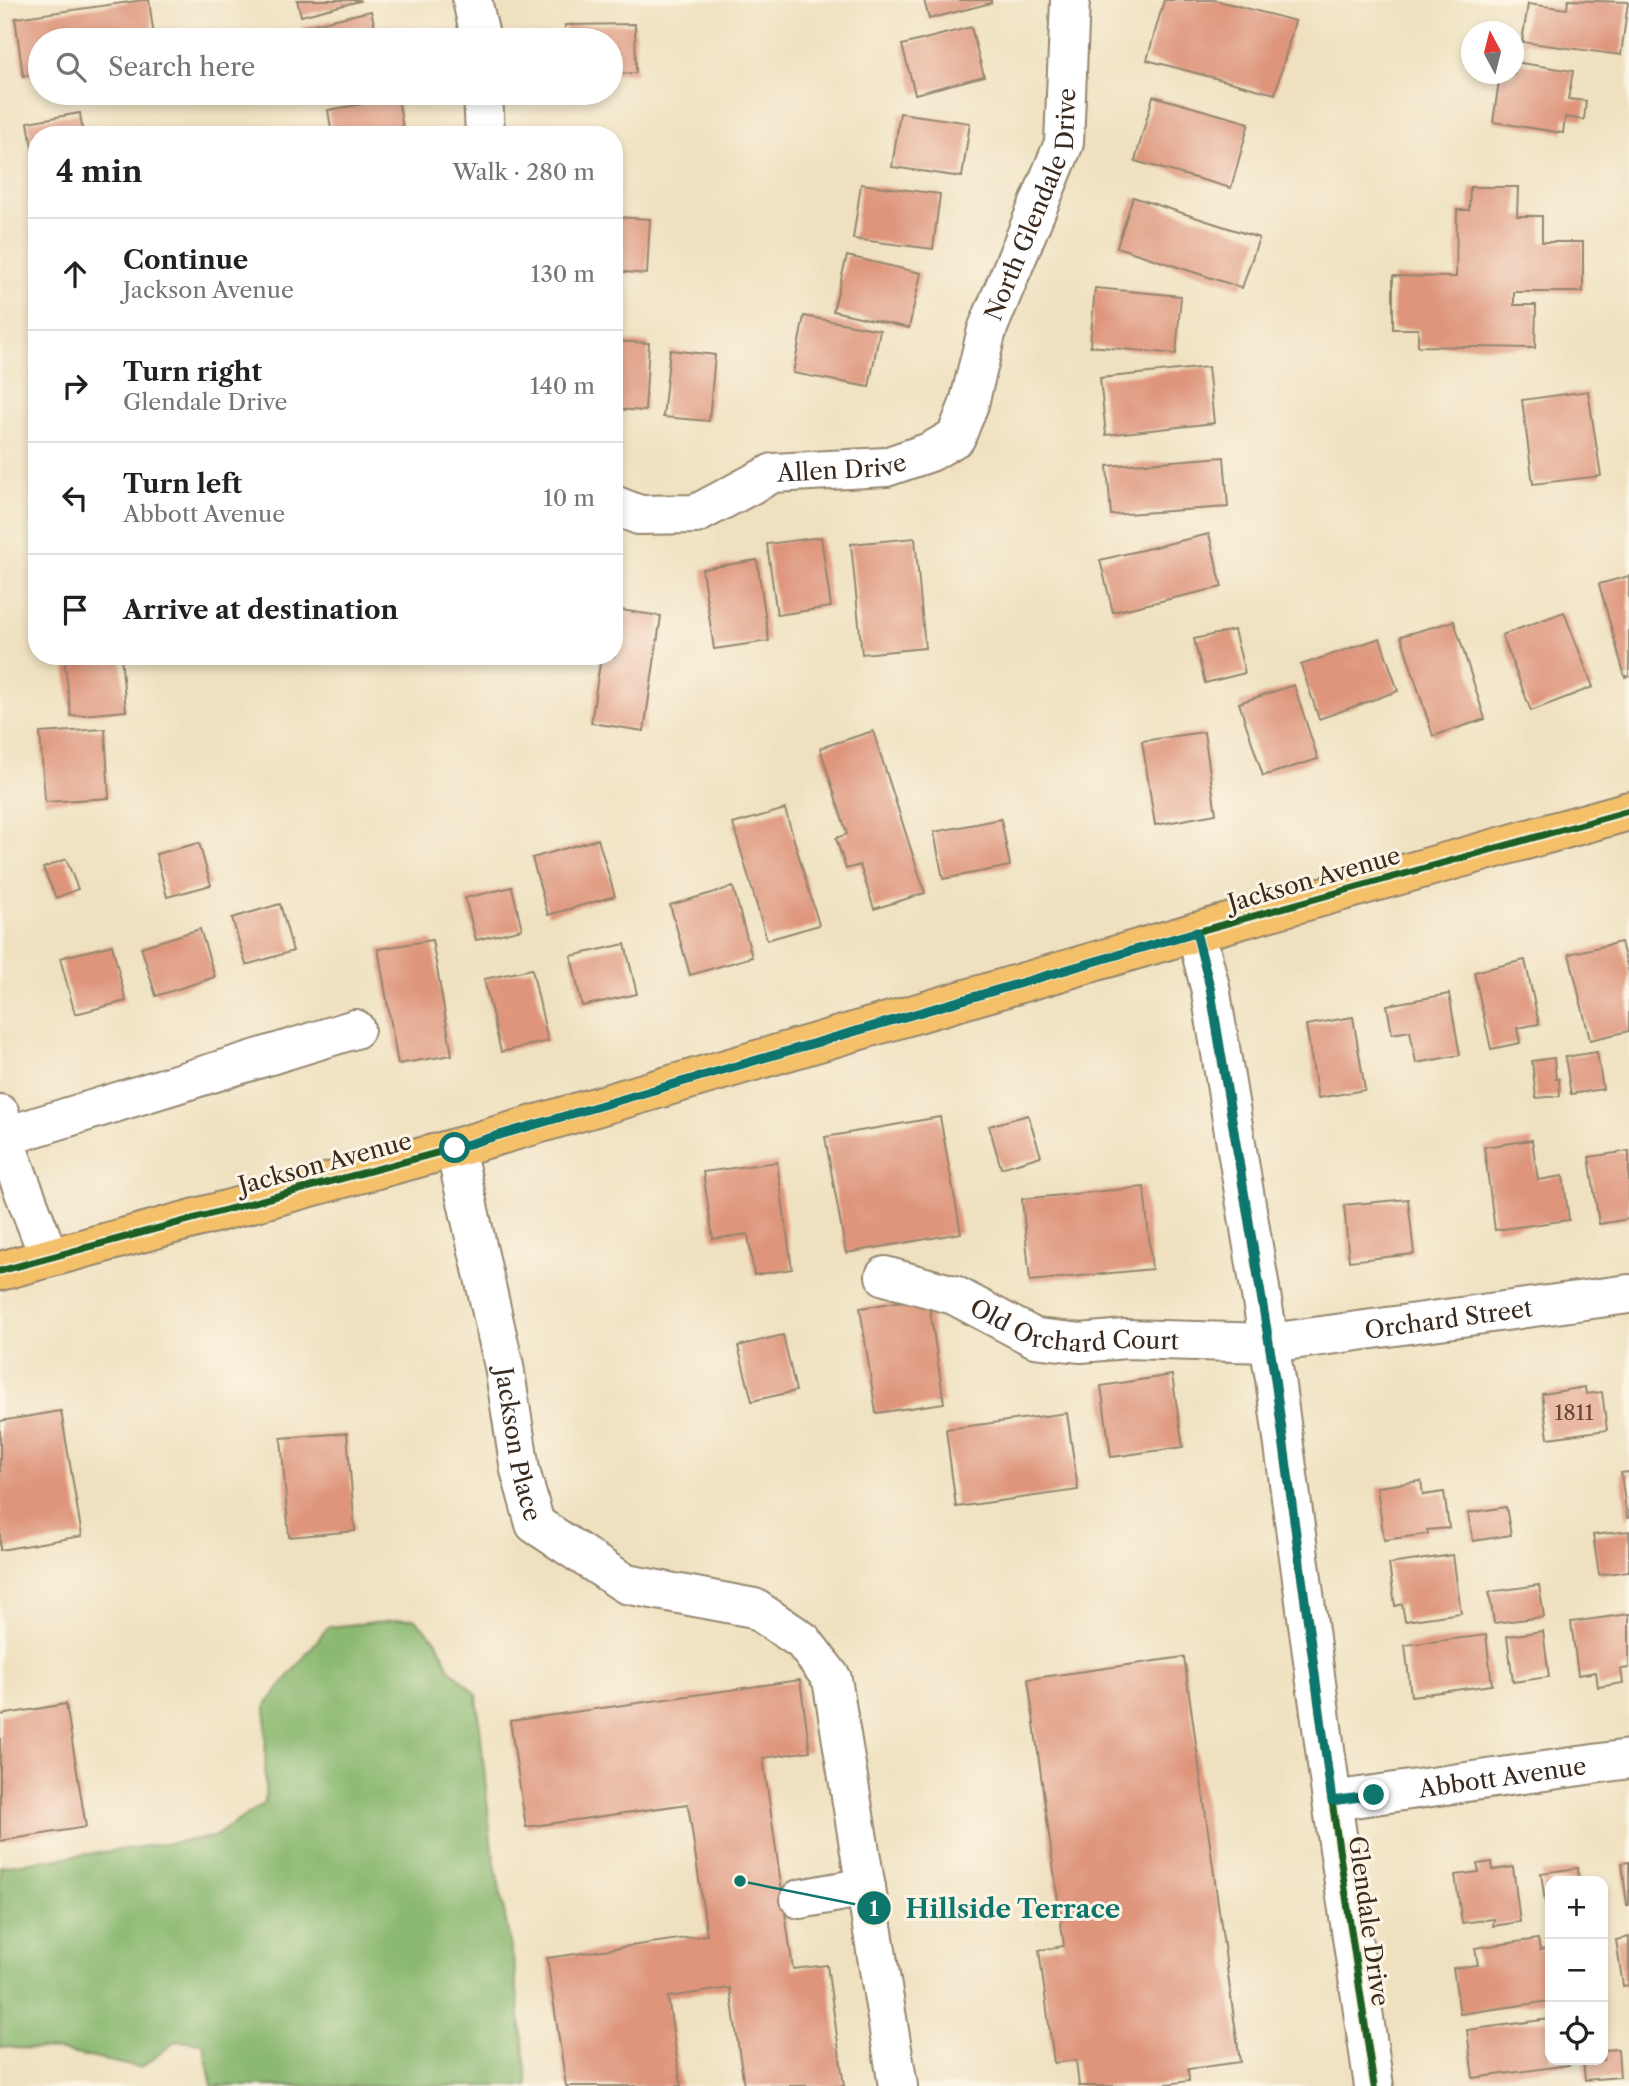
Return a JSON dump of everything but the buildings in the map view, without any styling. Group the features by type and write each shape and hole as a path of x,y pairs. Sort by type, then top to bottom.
{"main road":[{"name":"Jackson Avenue","path":"0,1271 455,1148 1196,932 1629,811"}],"street":[{"path":"472,0 478,28"},
{"name":"North Glendale Drive","path":"969,404 987,330 1064,143 1070,0"},
{"path":"484,105 485,126"},
{"name":"Allen Drive","path":"623,509 639,515 696,514 774,473 886,467 930,452 956,437 969,404"},
{"name":"Glendale Drive","path":"1196,932 1212,1000 1270,1343 1374,2086"},
{"path":"49,1257 1,1129 355,1029"},
{"name":"Jackson Place","path":"455,1148 504,1366 520,1470 535,1524 626,1584 754,1608 803,1642 832,1679 898,2086"},
{"name":"Old Orchard Court","path":"885,1276 954,1295 1035,1338 1081,1343 1125,1339 1270,1343"},
{"name":"Orchard Street","path":"1270,1343 1629,1294"},
{"name":"Abbott Avenue","path":"1332,1801 1629,1759"},
{"path":"800,1899 866,1887"}],"green space":[{"path":"414,1618 437,1641 449,1668 477,1695 491,1842 514,1964 528,2086 212,2086 203,2043 176,2041 141,2068 56,2050 0,2047 0,1866 213,1837 265,1803 266,1705 328,1627"}],"cycle path":[{"path":"0,1271 455,1148 1196,932 1629,811"},
{"path":"1196,932 1210,987 1275,1379 1374,2086"}],"place":[{"name":"Hillside Terrace","path":"740,1881"}],"route":[{"path":"455,1148 1196,932 1210,987 1270,1343 1332,1801 1374,1795"}]}
